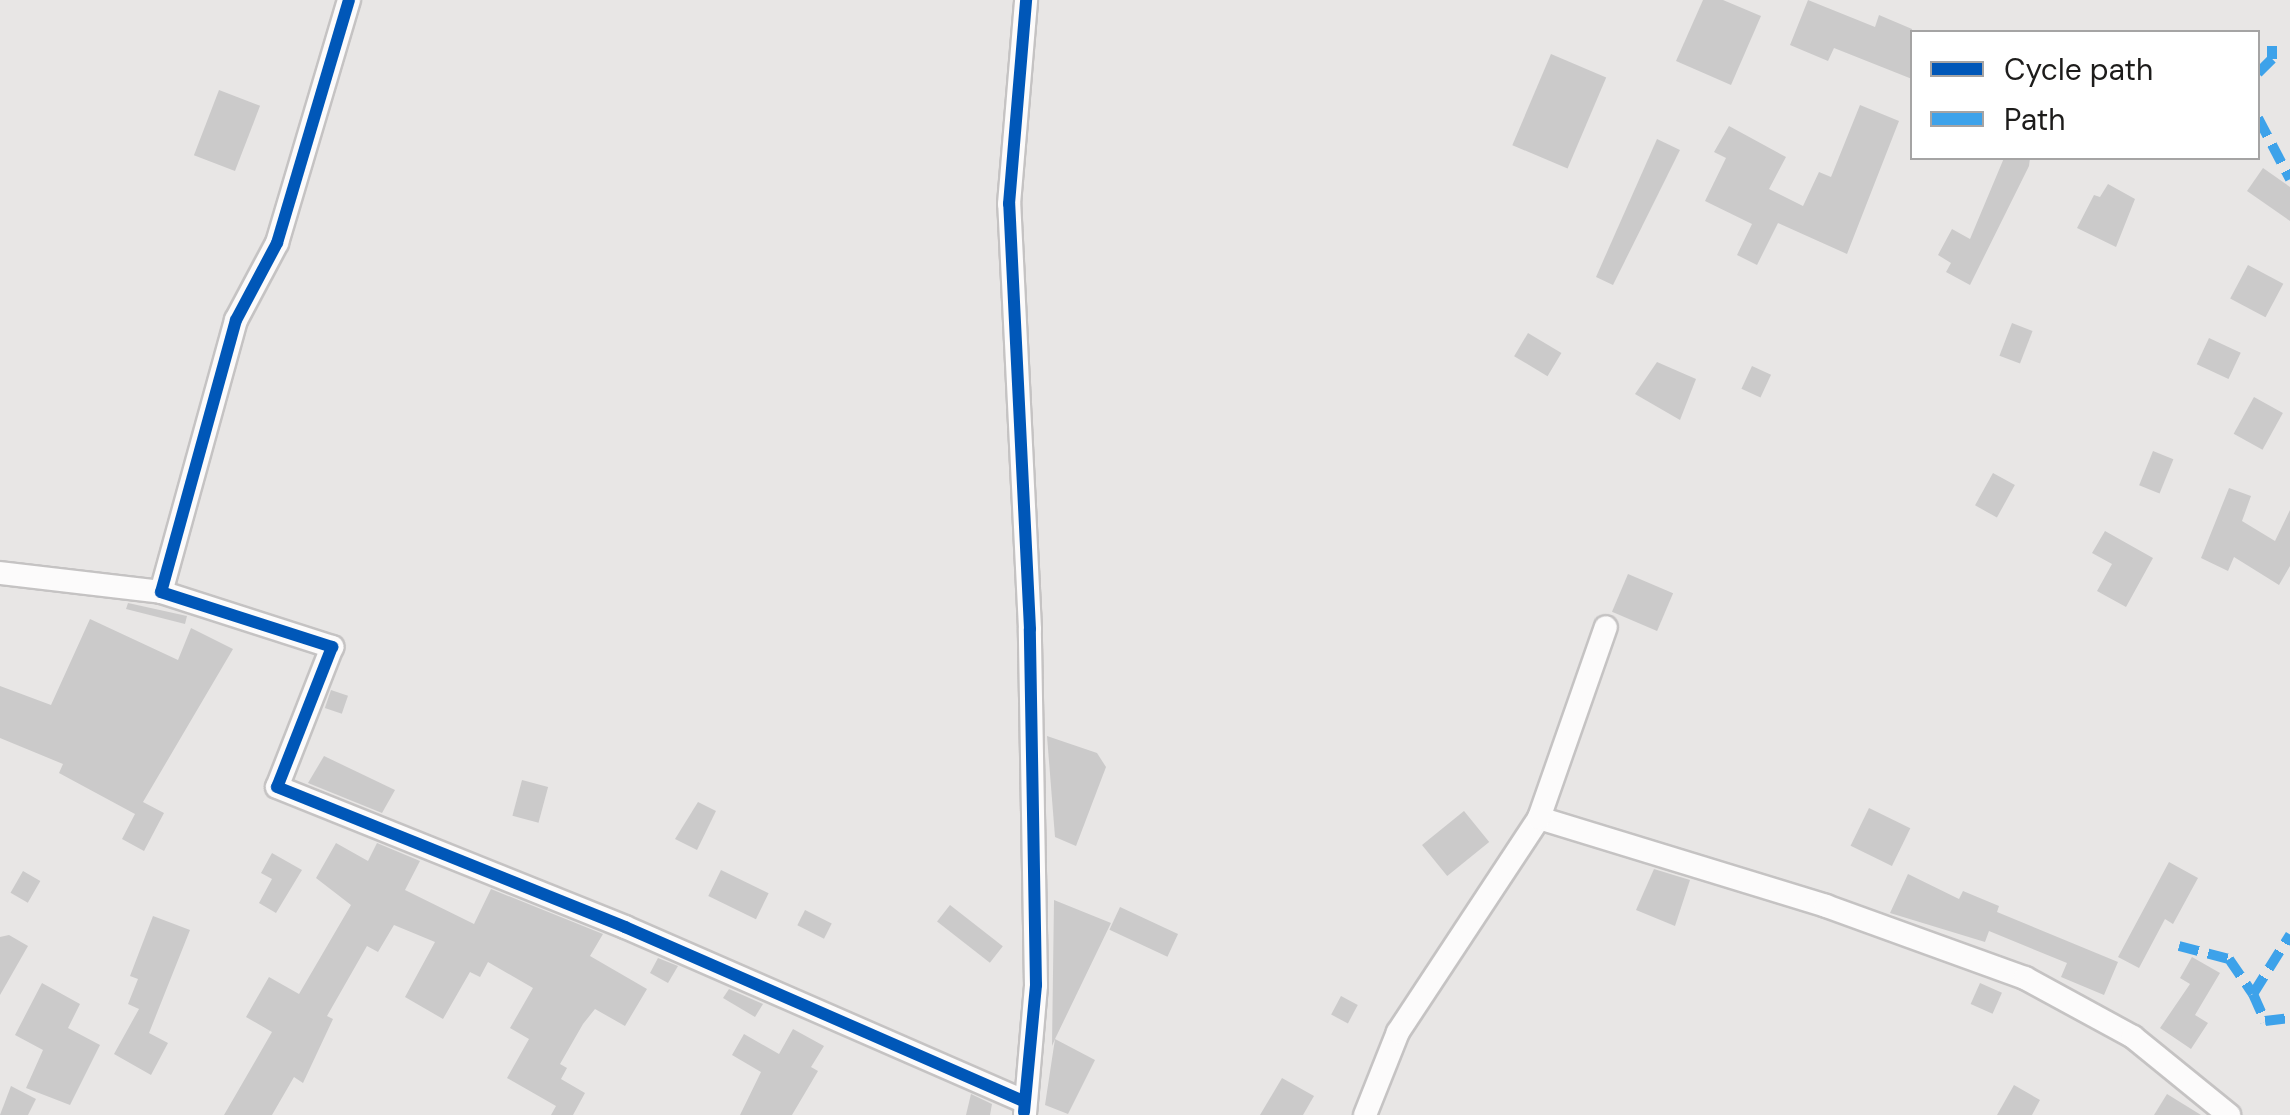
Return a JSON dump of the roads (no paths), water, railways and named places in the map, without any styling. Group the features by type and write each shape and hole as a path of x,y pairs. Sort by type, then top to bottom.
{"street":[{"path":"161,592 236,320 276,243 349,0"},
{"path":"0,573 161,592 332,647 277,788 625,927 1023,1108 1036,985 1030,630 1009,204 1026,0"},
{"path":"1365,1115 1398,1032 1539,818 1606,627"},
{"path":"1539,818 1826,906 2025,978 2133,1037 2207,1106 2229,1115"}]}
